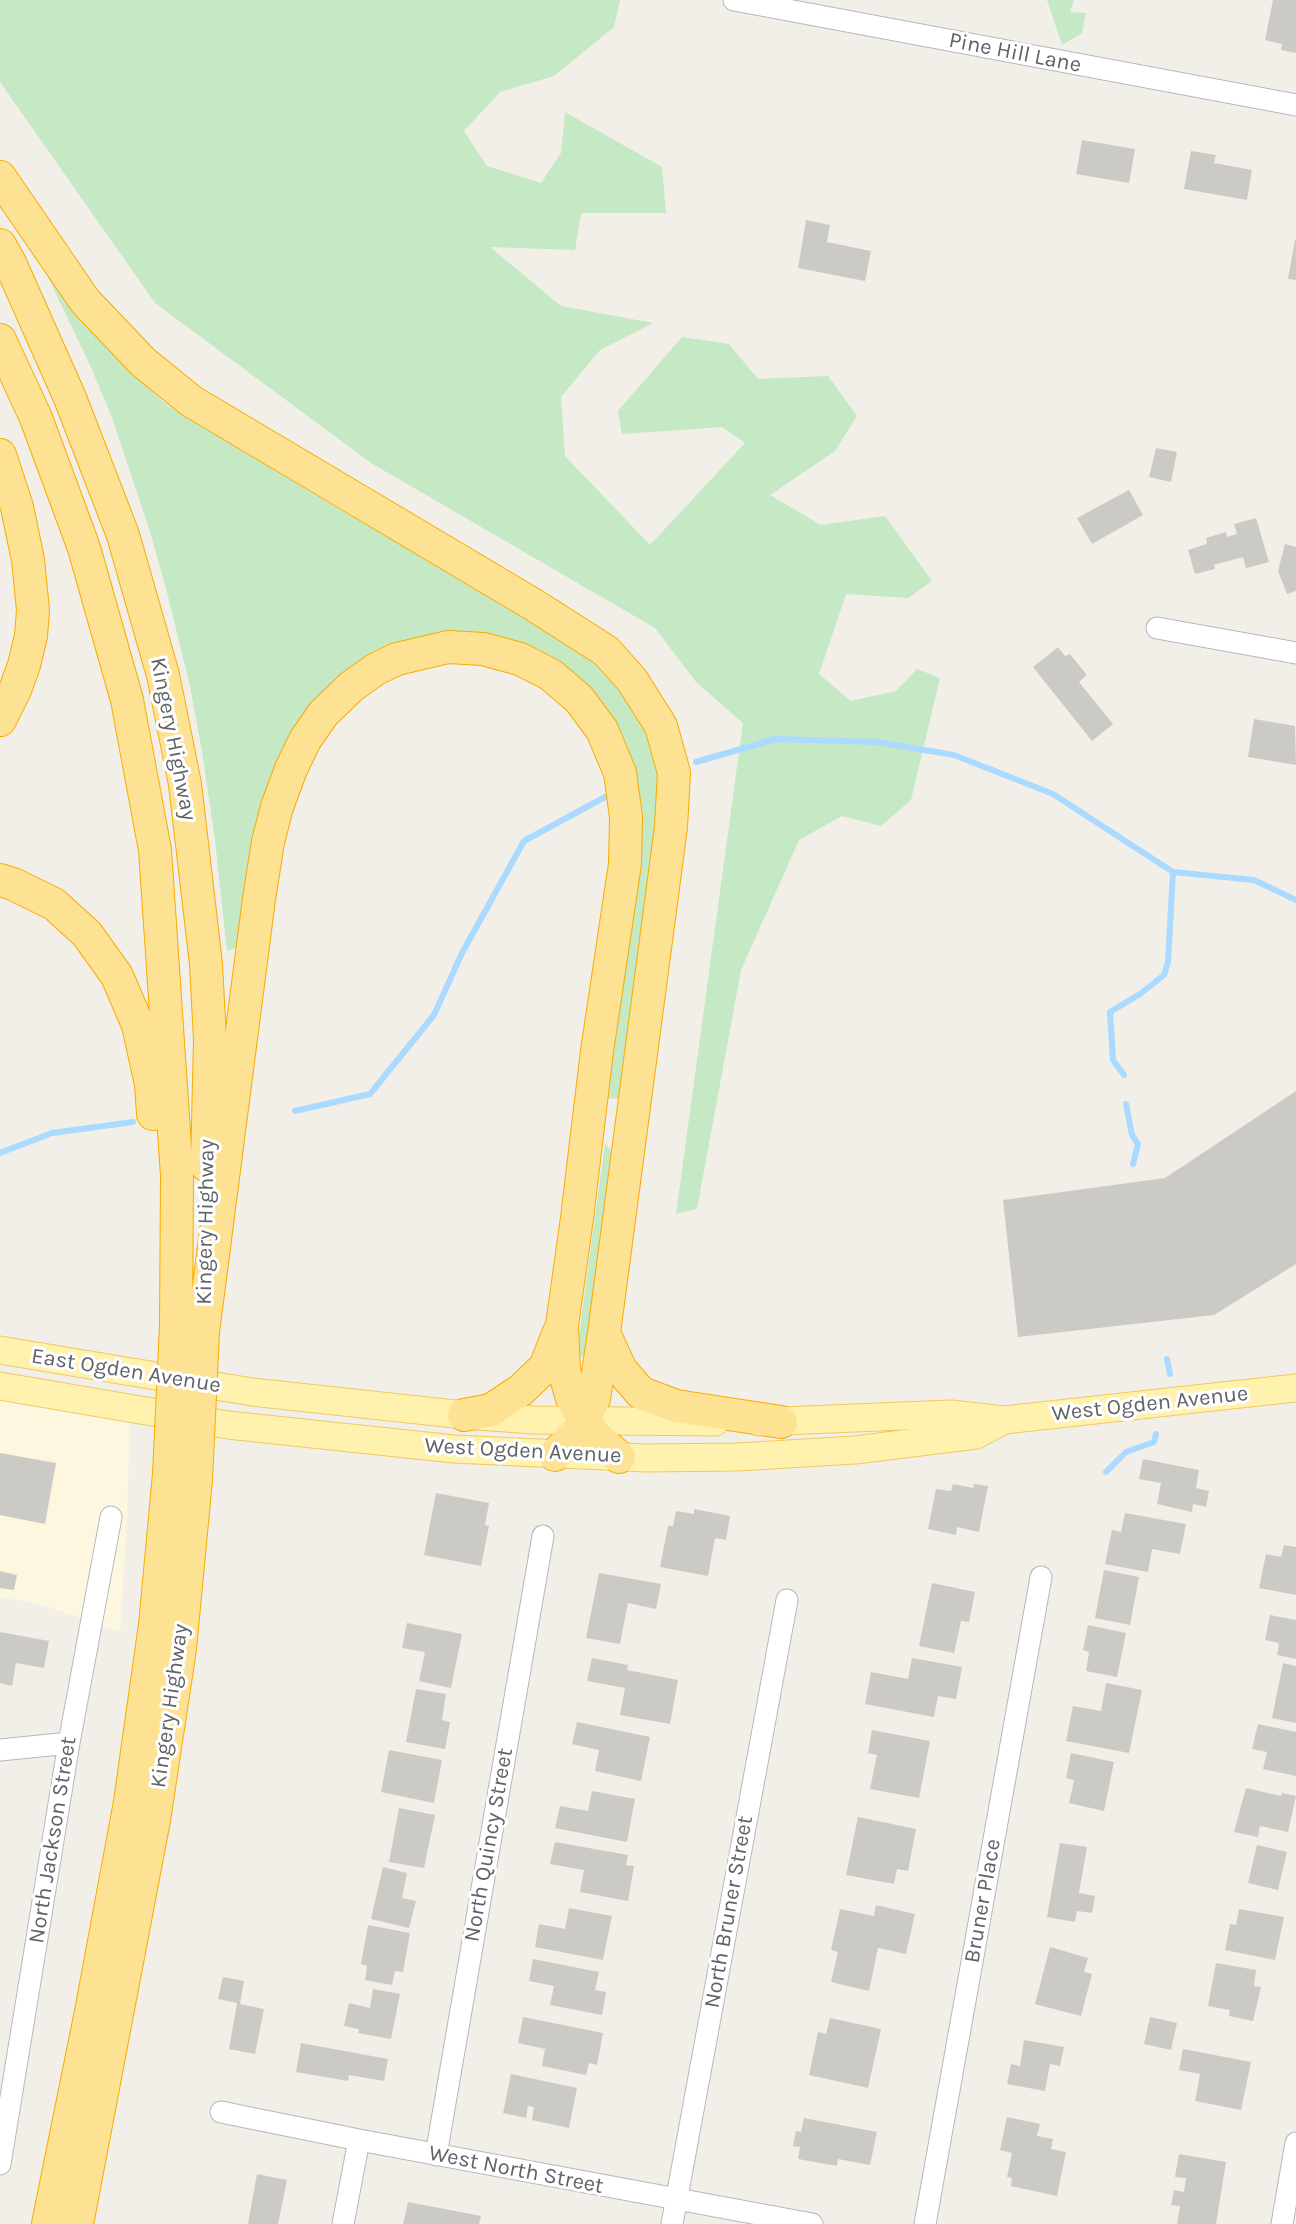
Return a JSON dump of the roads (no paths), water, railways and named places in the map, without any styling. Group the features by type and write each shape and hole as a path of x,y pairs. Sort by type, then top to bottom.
{"highway":[{"path":"0,177 85,301 142,362 191,401 274,453 534,605 606,651 632,680 661,726 674,773 671,827 604,1333 594,1399 577,1432 555,1455"},
{"name":"Kingery Highway","path":"0,245 70,398 123,535 163,675 185,784 206,964 210,1040 190,1329 183,1477 180,1649 154,1820 77,2224"},
{"name":"Kingery Highway","path":"0,340 36,418 84,548 127,700 155,850 177,1176 190,1329"},
{"path":"0,455 17,507 28,560 33,610 31,636 24,665 0,720"},
{"path":"190,1329 268,842 277,807 291,769 305,740 322,714 352,686 375,669 397,659 448,647 483,649 510,656 551,675 579,699 602,730 620,773 626,817 625,864 597,1051 562,1325 567,1387 584,1421 594,1435 619,1457"},
{"path":"0,880 54,904 87,934 117,976 138,1025 151,1084 156,1141 157,1228 190,1329"},
{"path":"464,1416 490,1410 521,1390 545,1367 562,1325"},
{"path":"604,1333 621,1370 641,1393 676,1406 781,1422"},
{"name":"Kingery Highway","path":"48,2224 130,1802 155,1625 183,1477"}],"main road":[{"name":"East Ogden Avenue","path":"0,1350 252,1392"},
{"name":"East Ogden Avenue","path":"0,1386 40,1393"},
{"name":"West Ogden Avenue","path":"252,1392 464,1416 584,1421 781,1422 951,1414 1004,1420 1296,1388"},
{"name":"West Ogden Avenue","path":"40,1393 228,1425 454,1449 619,1457 736,1457 855,1450 976,1435 1004,1420"}],"street":[{"name":"Pine Hill Lane","path":"735,0 1296,105"},
{"path":"1157,628 1296,653"},
{"name":"North Jackson Street","path":"0,2164 69,1743 111,1517"},
{"name":"North Quincy Street","path":"436,2155 543,1536"},
{"name":"Bruner Place","path":"925,2224 1041,1577"},
{"name":"North Bruner Street","path":"672,2224 787,1600"},
{"path":"0,1750 69,1743"},
{"name":"West North Street","path":"221,2112 436,2155 812,2224"},
{"path":"344,2224 358,2140"},
{"path":"1282,2224 1296,2143"}],"waterway":[{"path":"696,762 776,739 877,742 954,755 1053,794 1173,872 1254,880 1296,900"},
{"path":"295,1111 370,1094 434,1015 462,953 524,841 605,797"},
{"path":"1124,1075 1113,1060 1110,1012 1140,994 1164,975 1168,962 1173,872"},
{"path":"1126,1104 1132,1135 1138,1144 1133,1164"},
{"path":"0,1153 52,1133 133,1122"},
{"path":"1167,1359 1170,1374"},
{"path":"1106,1472 1126,1452 1154,1442 1156,1434"}]}
